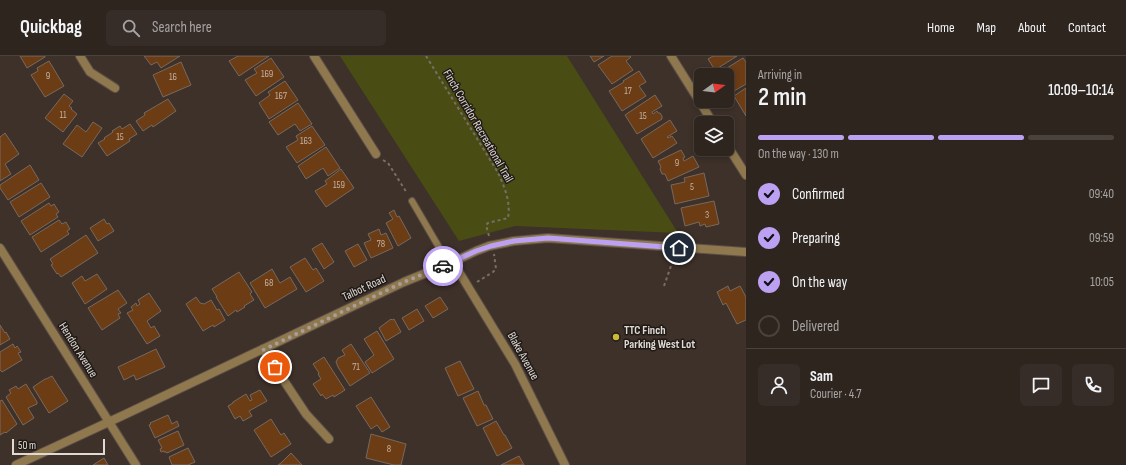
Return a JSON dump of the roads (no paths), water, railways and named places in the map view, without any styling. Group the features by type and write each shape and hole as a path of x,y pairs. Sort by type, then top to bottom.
{"street":[{"path":"80,56 90,72 115,88"},
{"path":"314,56 376,154"},
{"path":"671,56 709,116"},
{"path":"734,156 746,176"},
{"name":"Talbot Road","path":"16,465 263,350 404,282 491,246 514,241 548,238 746,252"},
{"name":"Hendon Avenue","path":"0,248 136,465"},
{"name":"Blake Avenue","path":"453,262 515,364 566,465"},
{"path":"263,350 306,414 329,439"}],"lane":[{"path":"412,201 440,249 453,262"}],"place":[{"name":"TTC Finch Parking West Lot","path":"616,337"}]}
